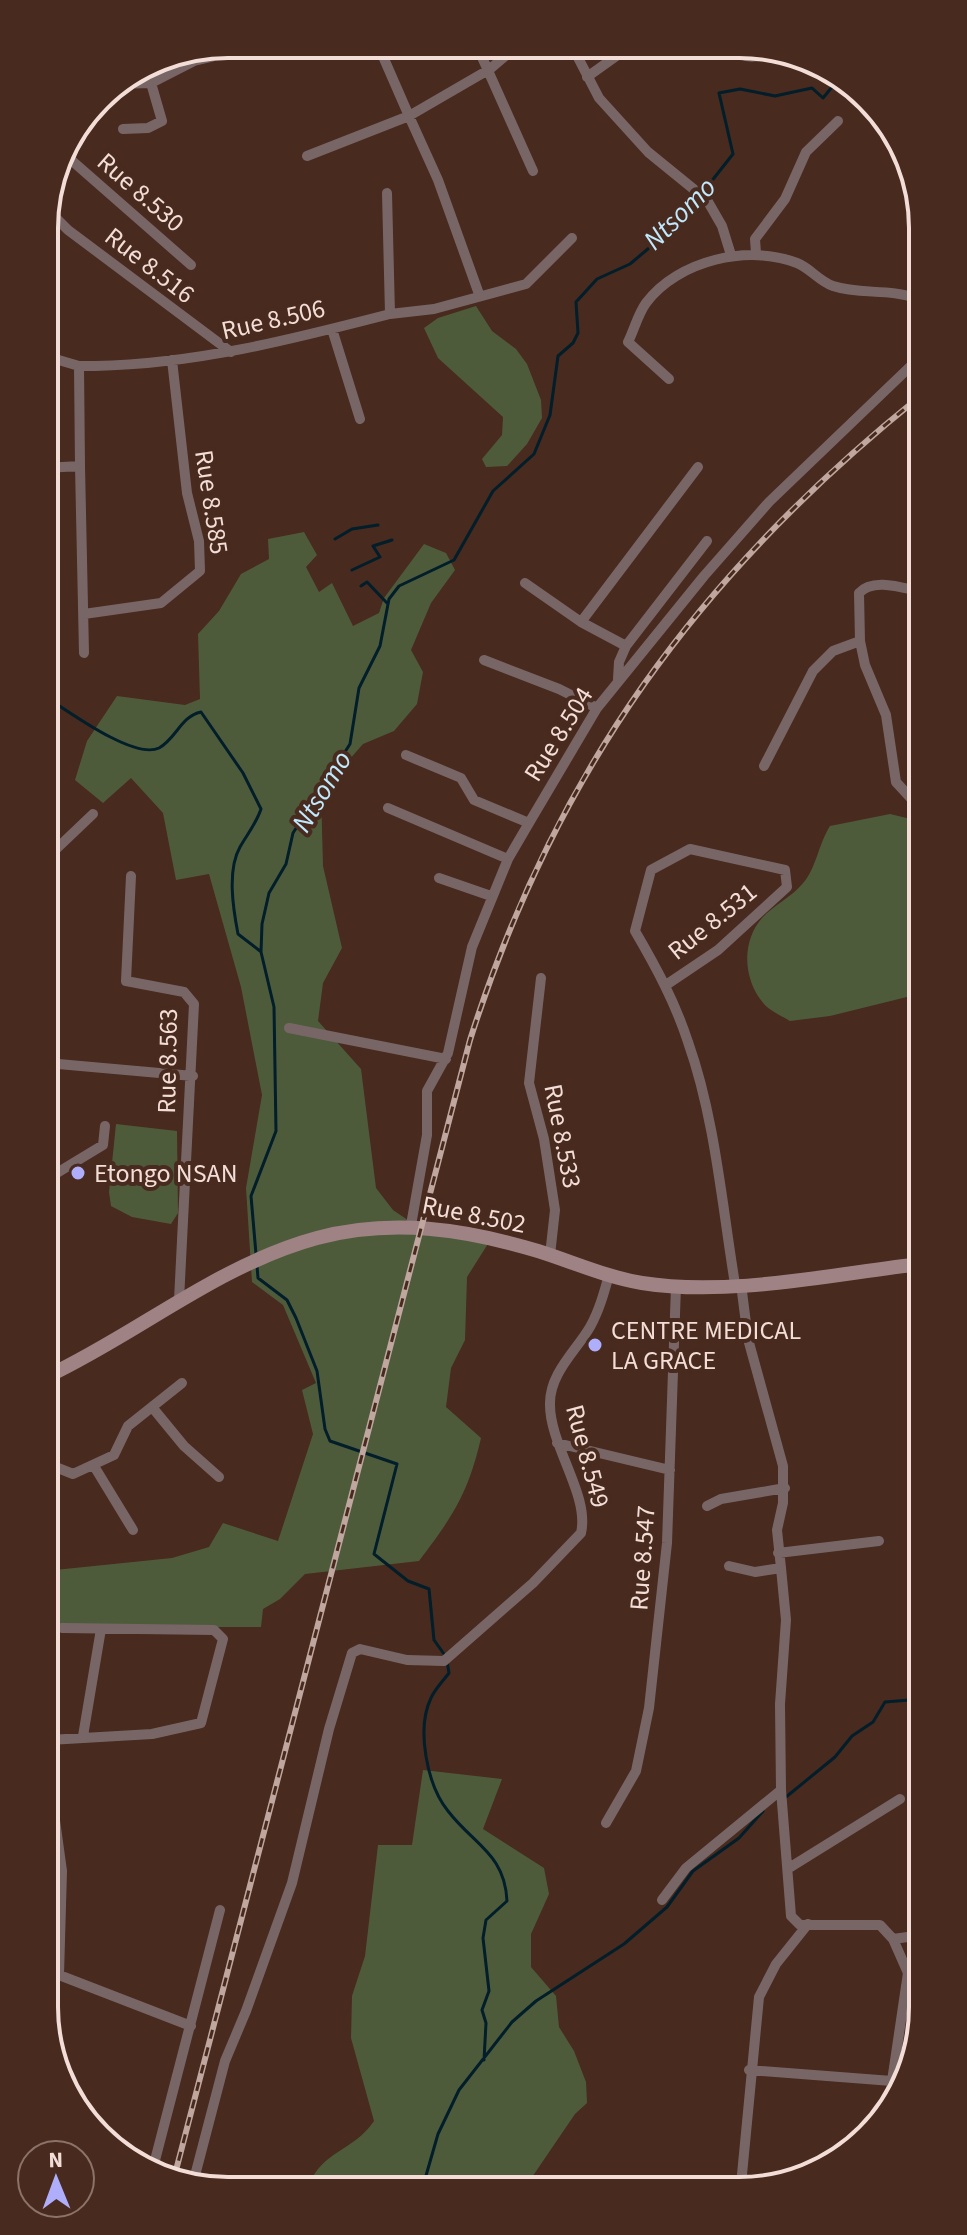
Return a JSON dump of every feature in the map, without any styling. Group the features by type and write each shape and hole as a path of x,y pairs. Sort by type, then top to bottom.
{"main road":[{"name":"Rue 8.502","path":"58,1371 248,1262 318,1238 411,1225 491,1239 609,1275 676,1286 738,1284 909,1266"}],"street":[{"path":"384,58 438,180 479,294"},
{"path":"484,58 533,171"},
{"path":"307,156 409,116 490,69 503,58"},
{"path":"578,58 599,98 632,136 707,200 722,226 731,255"},
{"path":"587,77 614,58"},
{"path":"140,83 151,83 193,62"},
{"path":"123,129 148,128 162,121 151,83"},
{"path":"756,253 755,239 785,199 806,152 838,121"},
{"name":"Rue 8.530","path":"72,161 191,265"},
{"path":"387,193 390,314"},
{"name":"Rue 8.516","path":"58,220 231,352"},
{"name":"Rue 8.506","path":"58,360 79,366 172,360 231,352 390,314 434,309 479,294 526,284 572,238"},
{"path":"669,379 628,342 646,304 663,287 731,255 756,253 800,264 830,285 884,290 909,297"},
{"path":"332,329 360,419"},
{"name":"Rue 8.585","path":"84,614 161,603 200,571 199,541 187,493 172,360"},
{"path":"79,366 84,653"},
{"name":"Rue 8.504","path":"411,1225 427,1135 427,1091 446,1059 472,947 508,859 597,708 618,681 769,502 909,368"},
{"path":"58,467 80,466"},
{"path":"581,622 698,467"},
{"path":"618,681 619,662 626,646 707,541"},
{"path":"525,583 581,622 626,646"},
{"path":"909,589 874,584 859,593 860,641 865,665 883,701 896,782 909,796"},
{"path":"764,766 813,671 833,651 860,641"},
{"path":"484,660 559,689 597,708"},
{"path":"406,755 461,778 474,800 529,823"},
{"path":"388,808 508,859"},
{"path":"58,847 93,814"},
{"name":"Rue 8.531","path":"666,985 718,950 787,887 785,870 690,849 651,870 635,931 666,985 689,1044 708,1121 748,1339 774,1425 785,1488"},
{"name":"Rue 8.563","path":"131,876 126,981 184,992 194,1004 193,1076 185,1155 179,1300"},
{"path":"439,878 491,896"},
{"name":"Rue 8.533","path":"541,978 529,1083 544,1139 555,1210 550,1255"},
{"path":"289,1028 446,1059"},
{"path":"58,1064 193,1076"},
{"path":"58,1172 103,1145 105,1126"},
{"name":"Rue 8.549","path":"195,2174 225,2061 292,1883 345,1668 352,1653 360,1649 435,1663 455,1655 581,1533 583,1514 557,1443 550,1410 555,1380 590,1327 609,1275"},
{"name":"Rue 8.547","path":"606,1823 636,1771 649,1708 664,1573 676,1286"},
{"path":"58,1469 73,1474 114,1455 128,1426 182,1383"},
{"path":"152,1407 184,1446 219,1477"},
{"path":"557,1443 670,1470"},
{"path":"94,1466 133,1530"},
{"path":"707,1506 721,1499 785,1488 777,1530 786,1620 780,1704 781,1790 791,1916 800,1925 880,1925 893,1939 908,1973 892,2080"},
{"path":"778,1553 879,1541"},
{"path":"729,1566 755,1572 781,1568"},
{"path":"58,1739 152,1734 201,1723 223,1639 214,1630 62,1628"},
{"path":"83,1736 101,1629"},
{"path":"662,1900 686,1868 781,1790"},
{"path":"789,1868 900,1799"},
{"path":"58,1842 62,1871 59,1975 191,2026"},
{"path":"155,2160 220,1910"},
{"path":"742,2177 749,2070 759,1997 776,1964 808,1924"},
{"path":"893,1939 909,1937"},
{"path":"749,2070 892,2081"}],"green space":[{"path":"476,306 492,331 516,349 527,364 541,400 542,418 527,444 507,466 486,467 482,459 502,435 503,417 438,358 424,328 438,318"},
{"path":"304,532 317,555 306,567 319,592 332,583 353,626 379,613 384,598 424,544 446,553 455,570 431,603 411,650 423,672 417,704 394,731 363,744 321,792 323,866 342,948 323,983 318,1021 361,1069 376,1188 393,1210 415,1225 491,1239 467,1277 465,1340 451,1368 446,1407 481,1438 471,1475 458,1504 419,1561 305,1574 280,1599 263,1609 261,1627 58,1627 58,1570 172,1558 209,1547 223,1523 278,1541 313,1434 302,1390 316,1383 283,1305 252,1282 246,1188 262,1095 241,987 209,874 176,880 163,813 131,778 103,803 75,780 87,741 117,696 185,705 200,699 198,634 219,611 241,574 269,559 268,539"},
{"path":"890,814 909,819 909,996 830,1016 790,1021 767,1007 752,984 747,961 750,938 762,918 804,882 830,826"},
{"path":"116,1124 177,1131 178,1213 171,1224 132,1217 111,1206 109,1192"},
{"path":"423,1770 502,1779 483,1829 544,1868 549,1894 531,1934 531,1967 556,1996 559,2027 574,2051 586,2082 587,2103 575,2114 532,2177 313,2177 321,2165 357,2139 374,2121 351,2038 352,1996 365,1956 378,1845 412,1845"}],"waterway":[{"name":"Ntsomo","path":"703,192 733,154 719,93 740,89 775,96 812,88 823,98 832,87"},
{"name":"Ntsomo","path":"256,1254 251,1196 276,1131 274,1007 261,952 262,924 269,893 286,864 293,833 350,744 359,688 380,646 389,599 399,586 454,560 493,491 534,454 550,415 558,356 573,343 578,333 576,302 597,279 630,264 649,248 698,197"},
{"path":"335,539 352,529 378,525"},
{"path":"352,570 380,557 373,546 392,540"},
{"path":"361,586 367,582 387,603"},
{"path":"58,705 118,741 148,750 165,744 188,718 201,712 243,773 261,809 236,856 232,889 238,934 260,951"},
{"name":"Ntsomo","path":"257,1266 258,1278 287,1300 296,1318 317,1371 325,1429 330,1441 397,1464 374,1554 408,1581 429,1589 434,1640 444,1654"},
{"path":"447,1661 449,1673 433,1695 424,1725 429,1772 448,1811 486,1851 501,1872 507,1901 486,1920 483,1938 489,1991 482,2010 486,2023 484,2060"},
{"path":"786,1797 835,1757 852,1736 873,1722 885,1702 909,1700"},
{"path":"426,2177 438,2134 459,2090 512,2022 536,2001 624,1944 667,1907 693,1871 739,1838 763,1811"}],"railway":[{"path":"176,2169 470,1040 505,943 545,851 591,766 644,684 702,608 768,535 839,465 909,406"}],"place":[{"name":"Etongo NSAN","path":"78,1173"},
{"name":"CENTRE MEDICAL LA GRACE","path":"595,1345"}]}
